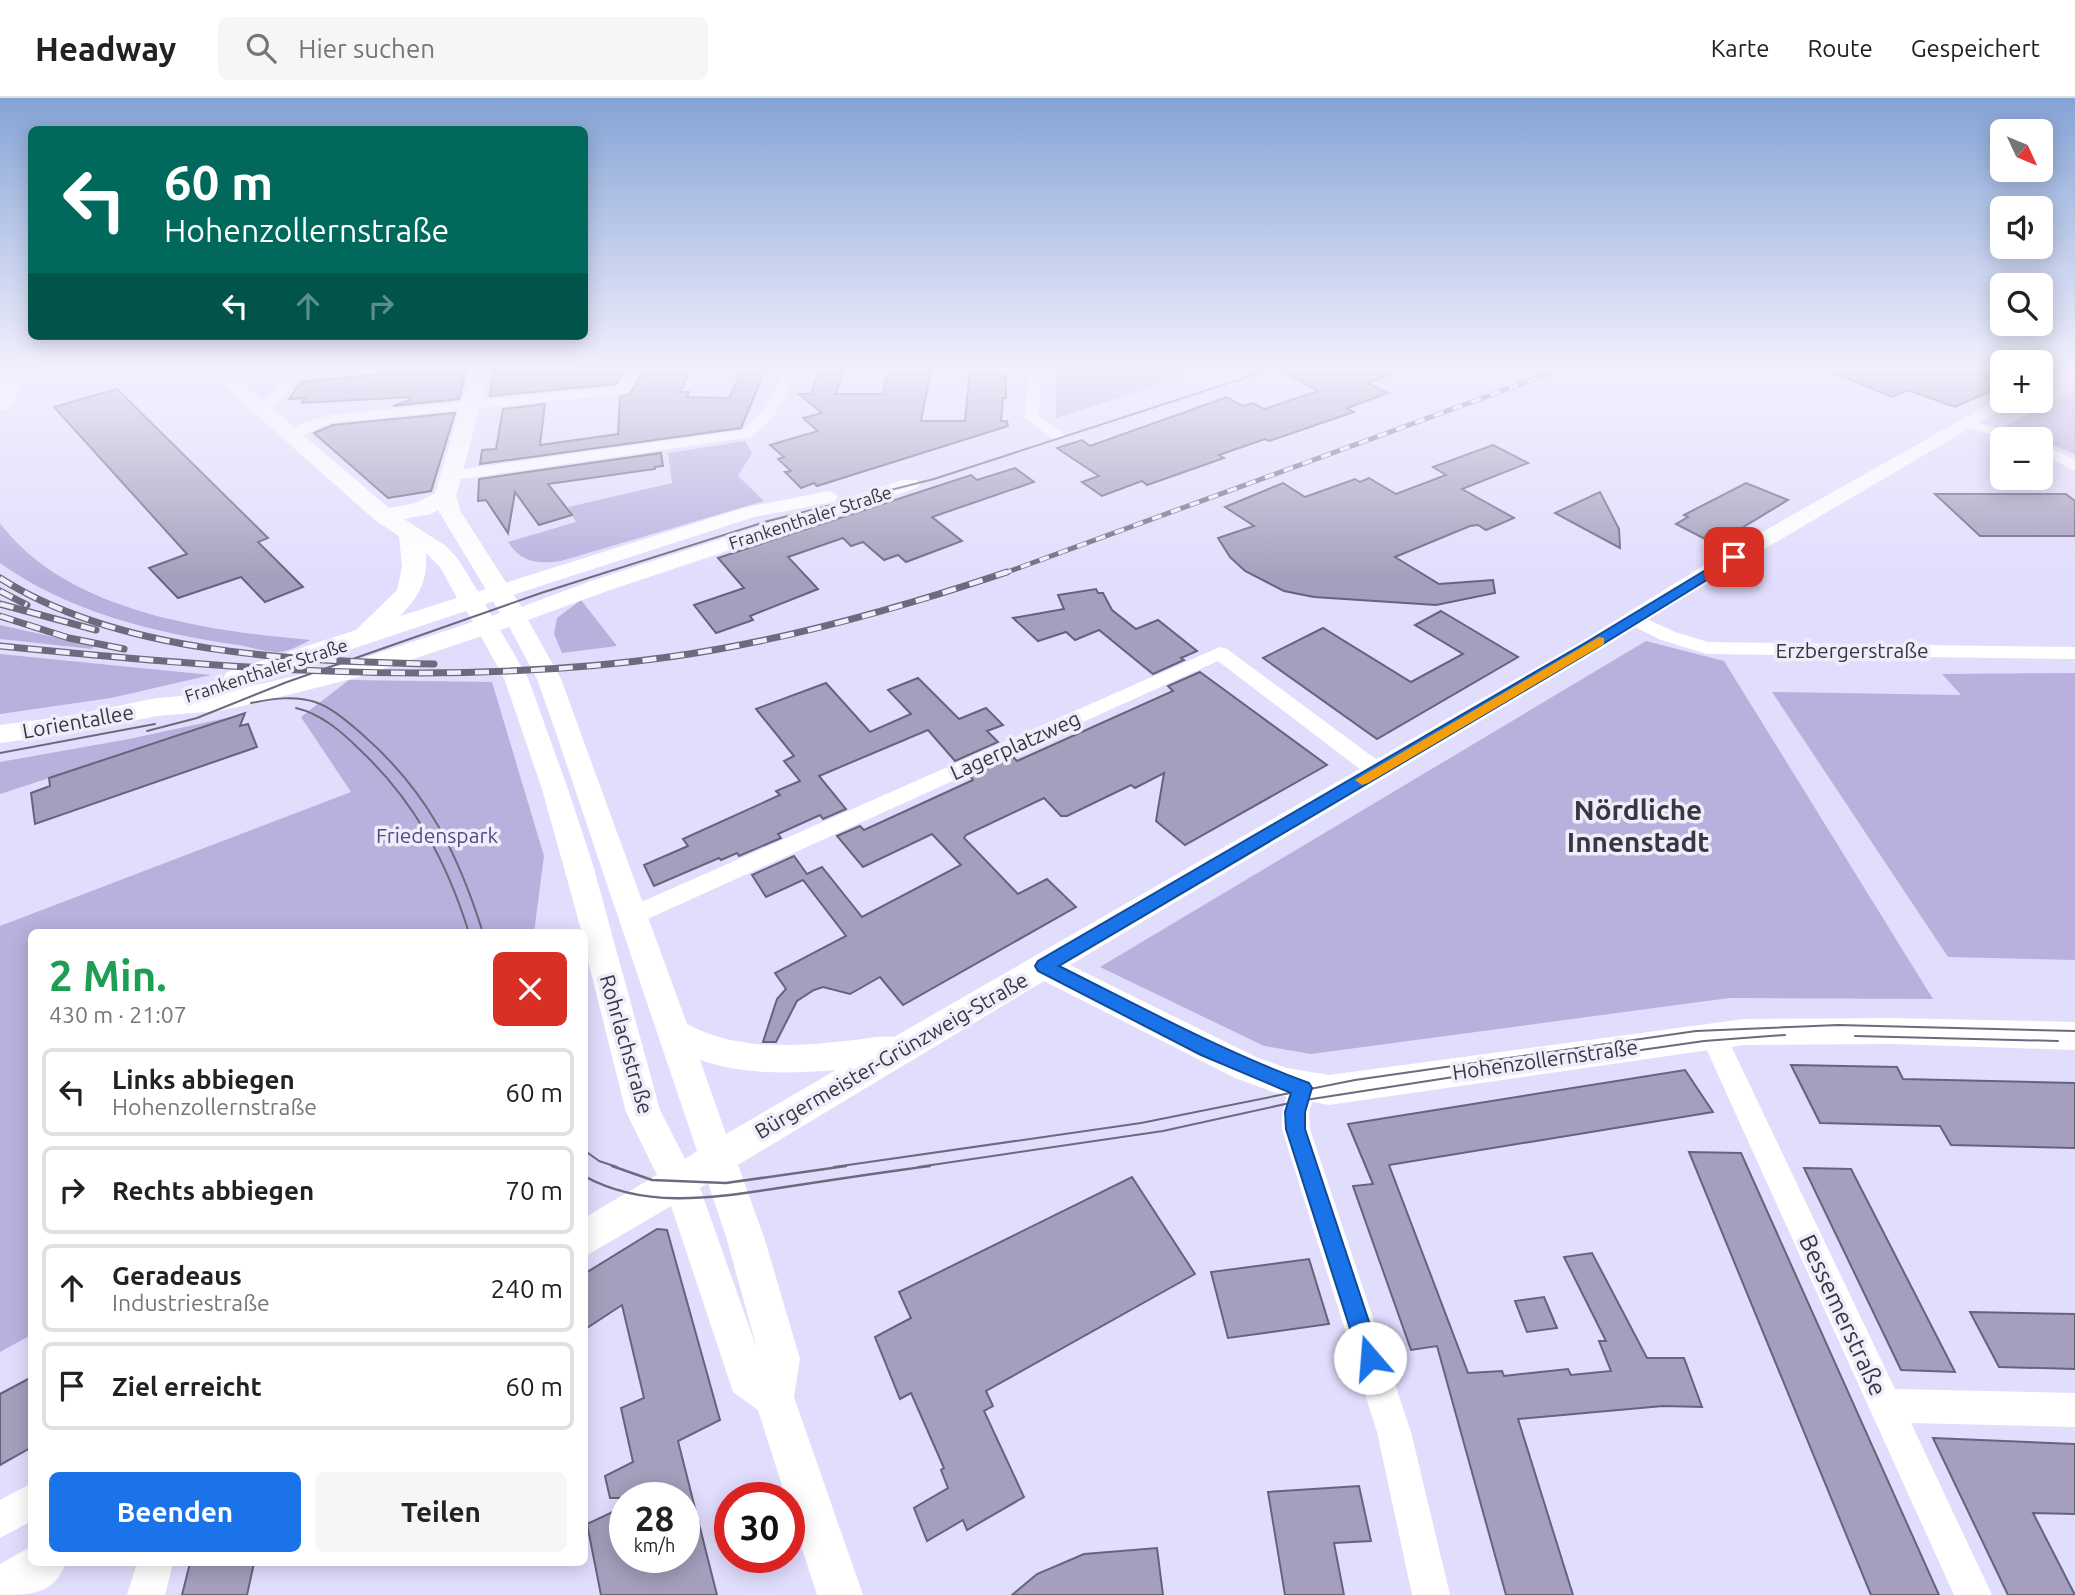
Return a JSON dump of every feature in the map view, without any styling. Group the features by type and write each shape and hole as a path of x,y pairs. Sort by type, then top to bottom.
{"main road":[{"path":"296,440 384,516 438,551 450,564 472,601"},
{"path":"460,440 447,486 450,512 515,617"},
{"path":"384,516 423,509 447,486"},
{"path":"360,639 411,588 416,563 410,533"},
{"name":"Frankenthaler Straße","path":"157,707 212,685 472,601"},
{"name":"Frankenthaler Straße","path":"157,707 218,702 350,671 515,617"},
{"name":"Lorientallee","path":"0,734 68,725 157,707"}],"street":[{"path":"447,486 712,440"},
{"name":"Bürgermeister-Grünzweig-Straße","path":"588,1237 1634,619 1718,566 1936,440"},
{"path":"2053,453 2075,466"},
{"name":"Frankenthaler Straße","path":"472,601 750,512 910,484 515,617"},
{"name":"Rohrlachstraße","path":"472,601 524,698 579,865 639,1100 679,1181 747,1378 774,1396"},
{"name":"Rohrlachstraße","path":"515,617 549,679 746,1240 780,1359 774,1396 840,1595"},
{"name":"Erzbergerstraße","path":"1634,619 1668,636 1707,648 2075,653"},
{"name":"Lagerplatzweg","path":"632,916 1220,653 1377,771"},
{"name":"Hohenzollernstraße","path":"1044,966 1207,1050 1274,1080 1303,1088 1329,1090 1713,1035 1797,1030 2075,1036"},
{"path":"672,1032 706,1048 743,1056 819,1057 904,1049"},
{"name":"Bessemerstraße","path":"1713,1035 1973,1595"},
{"path":"1303,1088 1295,1112 1296,1129 1394,1432 1431,1595"},
{"path":"1886,1406 2075,1410"},
{"path":"0,1520 28,1502"},
{"path":"0,1589 39,1566"},
{"path":"146,1595 154,1566"}],"green space":[{"path":"2053,440 2075,440 2075,454 2053,445"},
{"path":"745,441 752,453 738,476 764,501 561,561 545,562 525,558 508,542 576,522 568,507 672,483 668,453"},
{"path":"0,523 28,553 62,578 100,597 142,612 185,622 311,640 288,650 270,652 144,627 83,607 54,595 0,563"},
{"path":"581,600 617,646 562,653 554,634 557,618"},
{"path":"0,625 94,646 92,649 0,639"},
{"path":"1646,641 1724,661 1933,999 1729,998 1311,1054 1264,1046 1100,967"},
{"path":"0,654 211,675 111,698 0,714"},
{"path":"2075,673 2075,960 1948,957 1772,692 1961,695 1942,674"},
{"name":"Friedenspark","path":"349,680 492,682 544,856 535,929 28,929 28,1337 0,1352 0,926 351,792 301,717"},
{"path":"245,714 0,794 0,762 129,739"}],"building":[{"path":"84,440 169,440 268,538 258,542 303,587 265,602 241,577 178,598 149,568 187,554"},
{"path":"322,440 447,440 431,491 388,498"},
{"path":"498,440 541,440 540,445 576,440 655,440 480,464 482,450 496,449"},
{"path":"788,440 964,440 817,486 814,483 801,488 785,472 791,471 778,459 784,457 770,445"},
{"path":"1082,440 1090,446 1107,440 1263,440 1219,455 1224,458 1147,485 1142,481 1102,496 1082,482 1099,476 1057,448"},
{"path":"1493,445 1528,463 1462,489 1514,518 1486,530 1478,525 1470,526 1395,557 1439,584 1493,580 1495,593 1436,605 1314,597 1284,591 1245,571 1230,557 1218,538 1254,526 1225,507 1283,483 1305,497 1355,479 1360,482 1369,478 1396,494 1446,475 1433,467"},
{"path":"661,453 663,466 655,469 548,484 572,515 539,525 515,492 508,533 486,500 478,501 479,479"},
{"path":"1015,468 1034,482 932,517 962,541 906,562 898,555 884,560 863,542 851,546 843,538 788,557 818,589 750,616 753,620 716,633 694,605 744,588 718,558 971,475 977,480"},
{"path":"1746,483 1788,500 1730,535 1724,532 1709,541 1676,524 1688,517 1684,515"},
{"path":"1600,492 1619,529 1620,548 1555,513"},
{"path":"1935,494 2066,494 2075,501 2075,536 1980,536"},
{"path":"1096,589 1098,593 1103,593 1112,610 1136,629 1158,620 1197,651 1153,674 1099,630 1075,640 1066,632 1038,641 1013,618 1064,609 1058,595"},
{"path":"1441,611 1518,657 1377,739 1263,658 1323,628 1411,682 1463,654 1415,625"},
{"path":"1200,672 1327,765 1185,845 1156,821 1164,773 1135,788 1131,785 1067,816 1061,816 1044,798 966,835 964,838 1018,894 1047,879 1076,907 903,1005 880,977 850,994 823,987 814,990 797,1001 776,1042 763,1042 777,999 786,989 775,973 846,936 803,880 766,897 752,875 794,856 807,874 822,867 862,917 961,865 932,834 863,867 837,836 860,826 864,830 973,780 970,776 1013,757 1017,761 1173,691 1168,686"},
{"path":"918,678 959,719 986,708 1003,725 987,731 998,742 955,761 928,730 819,776 846,809 823,819 820,815 778,834 781,838 739,856 737,853 721,860 719,858 654,886 644,865 688,846 683,839 780,795 776,791 800,781 784,761 794,756 756,709 826,683 870,732 911,714 888,690"},
{"path":"245,713 240,726 248,724 257,747 35,824 31,793 50,786 49,778"},
{"path":"1791,1065 1897,1067 1903,1079 2075,1083 2075,1148 1951,1145 1940,1126 1820,1123"},
{"path":"1685,1070 1713,1112 1389,1165 1468,1373 1502,1371 1504,1376 1568,1369 1571,1375 1611,1371 1599,1341 1606,1341 1564,1257 1592,1253 1647,1358 1684,1358 1702,1407 1663,1406 1518,1419 1573,1595 1506,1595 1437,1346 1411,1350 1353,1186 1373,1184 1348,1124"},
{"path":"1689,1152 1741,1153 1939,1595 1871,1595"},
{"path":"1804,1168 1851,1169 1955,1372 1901,1370"},
{"path":"1132,1177 1195,1274 986,1391 993,1406 984,1411 1024,1497 967,1530 963,1520 927,1541 914,1508 948,1488 941,1470 944,1468 911,1393 900,1399 875,1337 911,1318 899,1292"},
{"path":"657,1229 667,1230 720,1420 678,1441 688,1482 609,1482 609,1494 605,1476 633,1462 621,1408 644,1398 622,1305 588,1327 588,1272"},
{"path":"1309,1259 1329,1324 1228,1338 1211,1272"},
{"path":"1544,1297 1557,1328 1527,1332 1515,1301"},
{"path":"1970,1312 2075,1314 2075,1369 1999,1367"},
{"path":"28,1379 28,1449 0,1465 0,1394"},
{"path":"1933,1438 2075,1444 2075,1514 2033,1513 2075,1595 2008,1595"},
{"path":"1359,1486 1371,1541 1334,1543 1344,1595 1285,1595 1268,1492"},
{"path":"609,1514 609,1573 700,1573 700,1528 717,1595 601,1595 588,1524"},
{"path":"1157,1548 1163,1595 1012,1595 1037,1574 1084,1554"},
{"path":"189,1566 253,1566 247,1595 182,1595"}],"tram line":[{"path":"147,731 197,718 287,682 541,593 768,521 934,479 1054,440"},
{"path":"251,703 291,698 315,702 340,716 386,756 423,801 438,825 463,876 482,929"},
{"path":"296,708 314,714 338,730 396,789 439,857 468,929"},
{"path":"0,753 155,724"},
{"path":"834,1167 1141,1123 1355,1080 1696,1031 1838,1025 2075,1031"},
{"path":"918,1167 1163,1131 1299,1101 1460,1076 1704,1041 1785,1035"},
{"path":"1855,1036 2058,1041"},
{"path":"588,1153 599,1161 617,1167"},
{"path":"612,1166 652,1180 726,1183 846,1166"},
{"path":"588,1178 634,1194 686,1198 740,1194 930,1166"}],"railway":[{"path":"1002,574 1368,440"},
{"path":"0,646 167,661 334,671 418,673 586,666 669,657 797,633 924,599 1007,572"},
{"path":"0,578 47,603 99,623 153,638 267,656 434,664"},
{"path":"0,591 27,605"},
{"path":"0,604 96,630"},
{"path":"0,616 69,638 124,649"}],"slow traffic":[{"path":"1362,780 1599,641"}],"district":[{"name":"Nördliche Innenstadt","path":"1638,825"}],"route":[{"path":"1370,1358 1296,1129 1295,1112 1303,1088 1274,1080 1207,1050 1044,966 1590,646 1734,557"}]}
